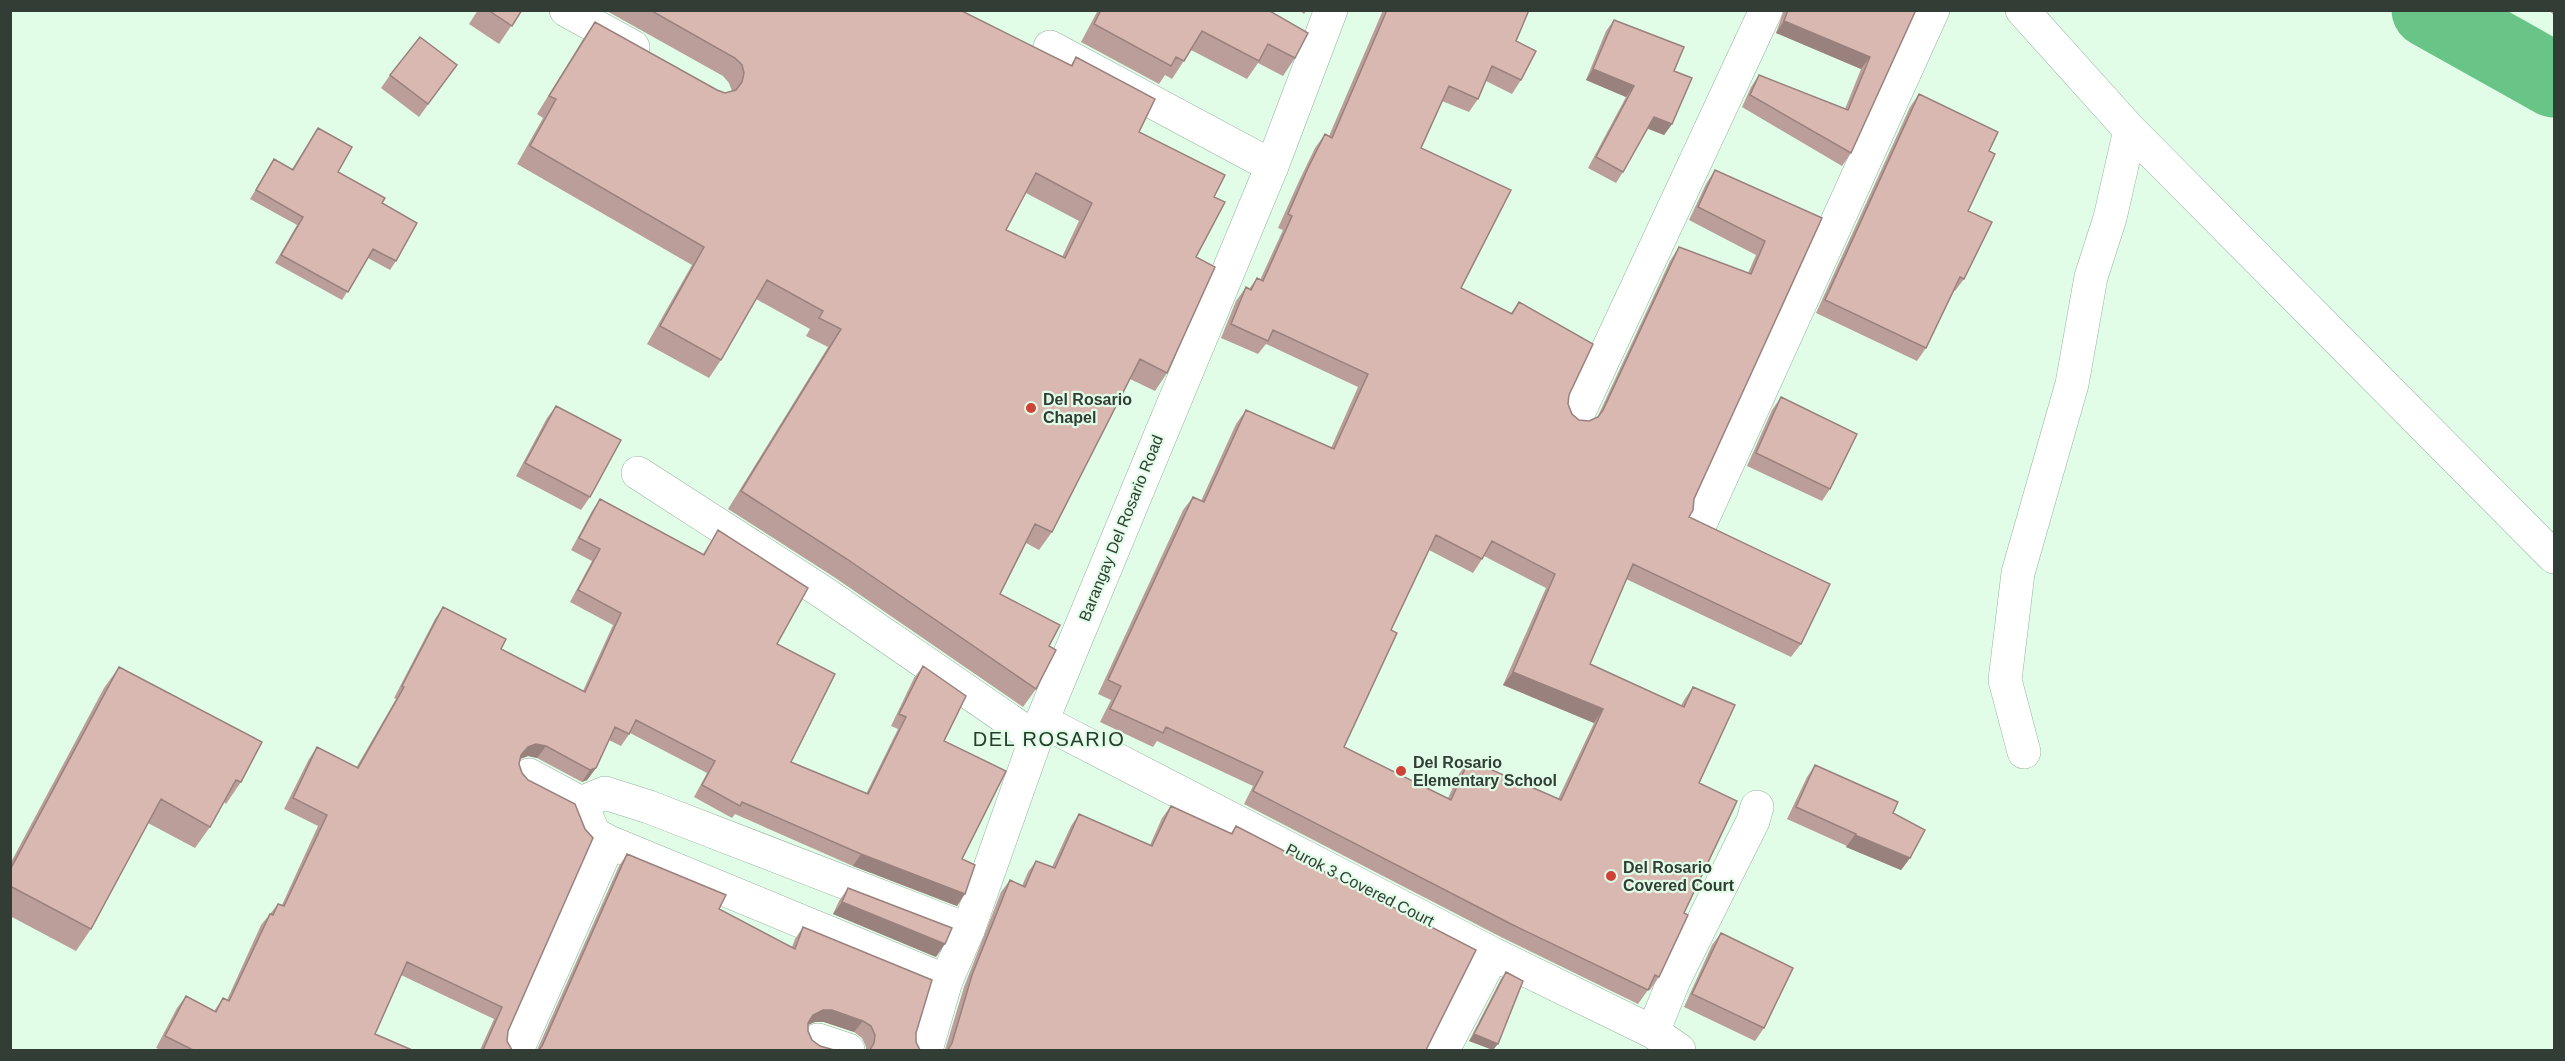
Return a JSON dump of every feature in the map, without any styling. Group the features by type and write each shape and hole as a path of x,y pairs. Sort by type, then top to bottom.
{"street":[{"path":"566,10 654,60"},
{"name":"Barangay Del Rosario Road","path":"926,1050 946,981 968,930 1038,729 1272,166 1331,10"},
{"path":"1577,416 1766,10"},
{"path":"1702,520 1933,10"},
{"path":"2022,10 2130,130 2553,553"},
{"path":"1289,27 1318,43"},
{"path":"1050,47 1272,166"},
{"path":"2024,752 2005,680 2018,573 2072,384 2091,276 2110,218 2130,130"},
{"name":"Purok 3 Covered Court","path":"638,473 1038,729 1666,1041"},
{"path":"529,775 581,803 594,834 609,842 946,981"},
{"path":"581,803 605,793 618,795 968,930"},
{"path":"1666,1041 1674,980 1753,821 1757,807"},
{"path":"517,1050 609,842"},
{"path":"1443,1050 1493,954"}],"building":[{"path":"488,10 522,10 512,26"},
{"path":"650,10 960,10 1072,66 1076,57 1155,99 1139,132 1225,175 1214,197 1225,202 1196,257 1215,267 1167,373 1140,359 1052,532 1035,524 1000,594 1060,625 1049,646 1056,650 1036,689 847,559 741,491 841,329 819,318 823,311 767,280 721,360 660,326 704,247 530,146 556,99 549,96 595,22 725,93 736,90 742,82 744,73 742,65 735,58","holes":["1036,173 1092,203 1065,258 1006,230"]},
{"path":"1101,10 1268,10 1308,33 1295,58 1268,44 1259,61 1202,31 1184,61 1176,57 1171,66 1094,24"},
{"path":"1387,10 1529,10 1516,41 1536,51 1521,80 1492,66 1478,99 1449,86 1421,148 1511,190 1461,288 1512,314 1519,302 1593,344 1569,395 1568,404 1572,414 1579,420 1589,421 1598,417 1603,410 1679,247 1751,274 1765,241 1698,207 1715,170 1822,218 1694,499 1693,510 1689,517 1830,584 1801,644 1633,564 1590,664 1684,707 1693,687 1735,705 1699,783 1737,801 1684,913 1688,915 1659,977 1655,975 1648,990 1511,924 1253,791 1263,772 1166,727 1163,733 1110,709 1121,686 1108,680 1193,497 1204,502 1246,410 1334,449 1368,374 1273,330 1268,341 1231,324 1246,287 1251,290 1257,278 1263,281 1292,216 1288,214 1325,134 1332,138","holes":["1436,535 1482,559 1492,541 1555,574 1513,672 1603,709 1561,800 1469,760 1451,800 1344,747 1397,633 1391,630"]},
{"path":"1788,10 1912,10 1915,12 1851,153 1750,95 1759,75 1848,110 1870,57 1784,21"},
{"path":"1614,20 1684,47 1674,71 1692,78 1672,124 1654,117 1623,172 1596,157 1634,86 1593,69"},
{"path":"420,37 457,65 428,104 390,75"},
{"path":"1919,94 1998,132 1989,151 1995,154 1968,211 1992,222 1964,279 1960,277 1926,348 1825,300"},
{"path":"318,128 352,147 338,172 385,198 382,203 417,223 396,261 373,249 348,292 281,255 303,217 256,190 274,159 293,170"},
{"path":"1781,397 1857,434 1830,489 1756,453"},
{"path":"556,406 621,440 590,497 525,463"},
{"path":"600,499 704,555 718,530 808,588 777,644 835,674 791,762 868,794 906,717 899,714 923,666 966,696 944,741 1006,771 962,859 975,865 965,894 861,854 742,802 740,806 702,785 715,761 636,720 629,734 615,727 596,768 590,770 546,746 536,744 528,747 521,755 519,764 528,780 575,804 585,829 593,838 508,1031 507,1041 512,1050 483,1050 502,1007 407,962 375,1034 412,1050 193,1050 165,1036 186,996 216,1012 223,998 229,1001 270,914 273,915 278,904 284,906 327,815 293,798 317,747 358,768 404,687 402,686 443,607 506,639 501,649 585,692 621,613 578,590 600,549 579,538"},
{"path":"119,667 262,742 241,782 236,780 210,827 161,799 91,929 10,886 10,870"},
{"path":"1815,765 1898,802 1893,813 1925,830 1910,858 1796,807"},
{"path":"1171,806 1232,834 1236,826 1476,950 1426,1050 948,1050 972,975 1010,880 1025,887 1036,861 1055,868 1079,814 1152,846"},
{"path":"627,854 726,895 719,909 795,949 803,927 932,980 916,1033 916,1042 920,1050 870,1050 875,1035 871,1026 832,1010 823,1010 813,1015 808,1023 808,1031 812,1040 820,1046 834,1050 539,1050"},
{"path":"848,888 952,928 945,944 842,902"},
{"path":"1721,933 1793,968 1764,1028 1692,994"},
{"path":"1506,972 1523,981 1498,1044 1474,1034"}],"waterway":[{"path":"2429,10 2554,80"}],"place":[{"name":"Del Rosario Chapel","path":"1031,408"},
{"name":"Del Rosario Elementary School","path":"1401,771"},
{"name":"Del Rosario Covered Court","path":"1611,876"}],"district":[{"name":"DEL ROSARIO","path":"1049,739"}]}
